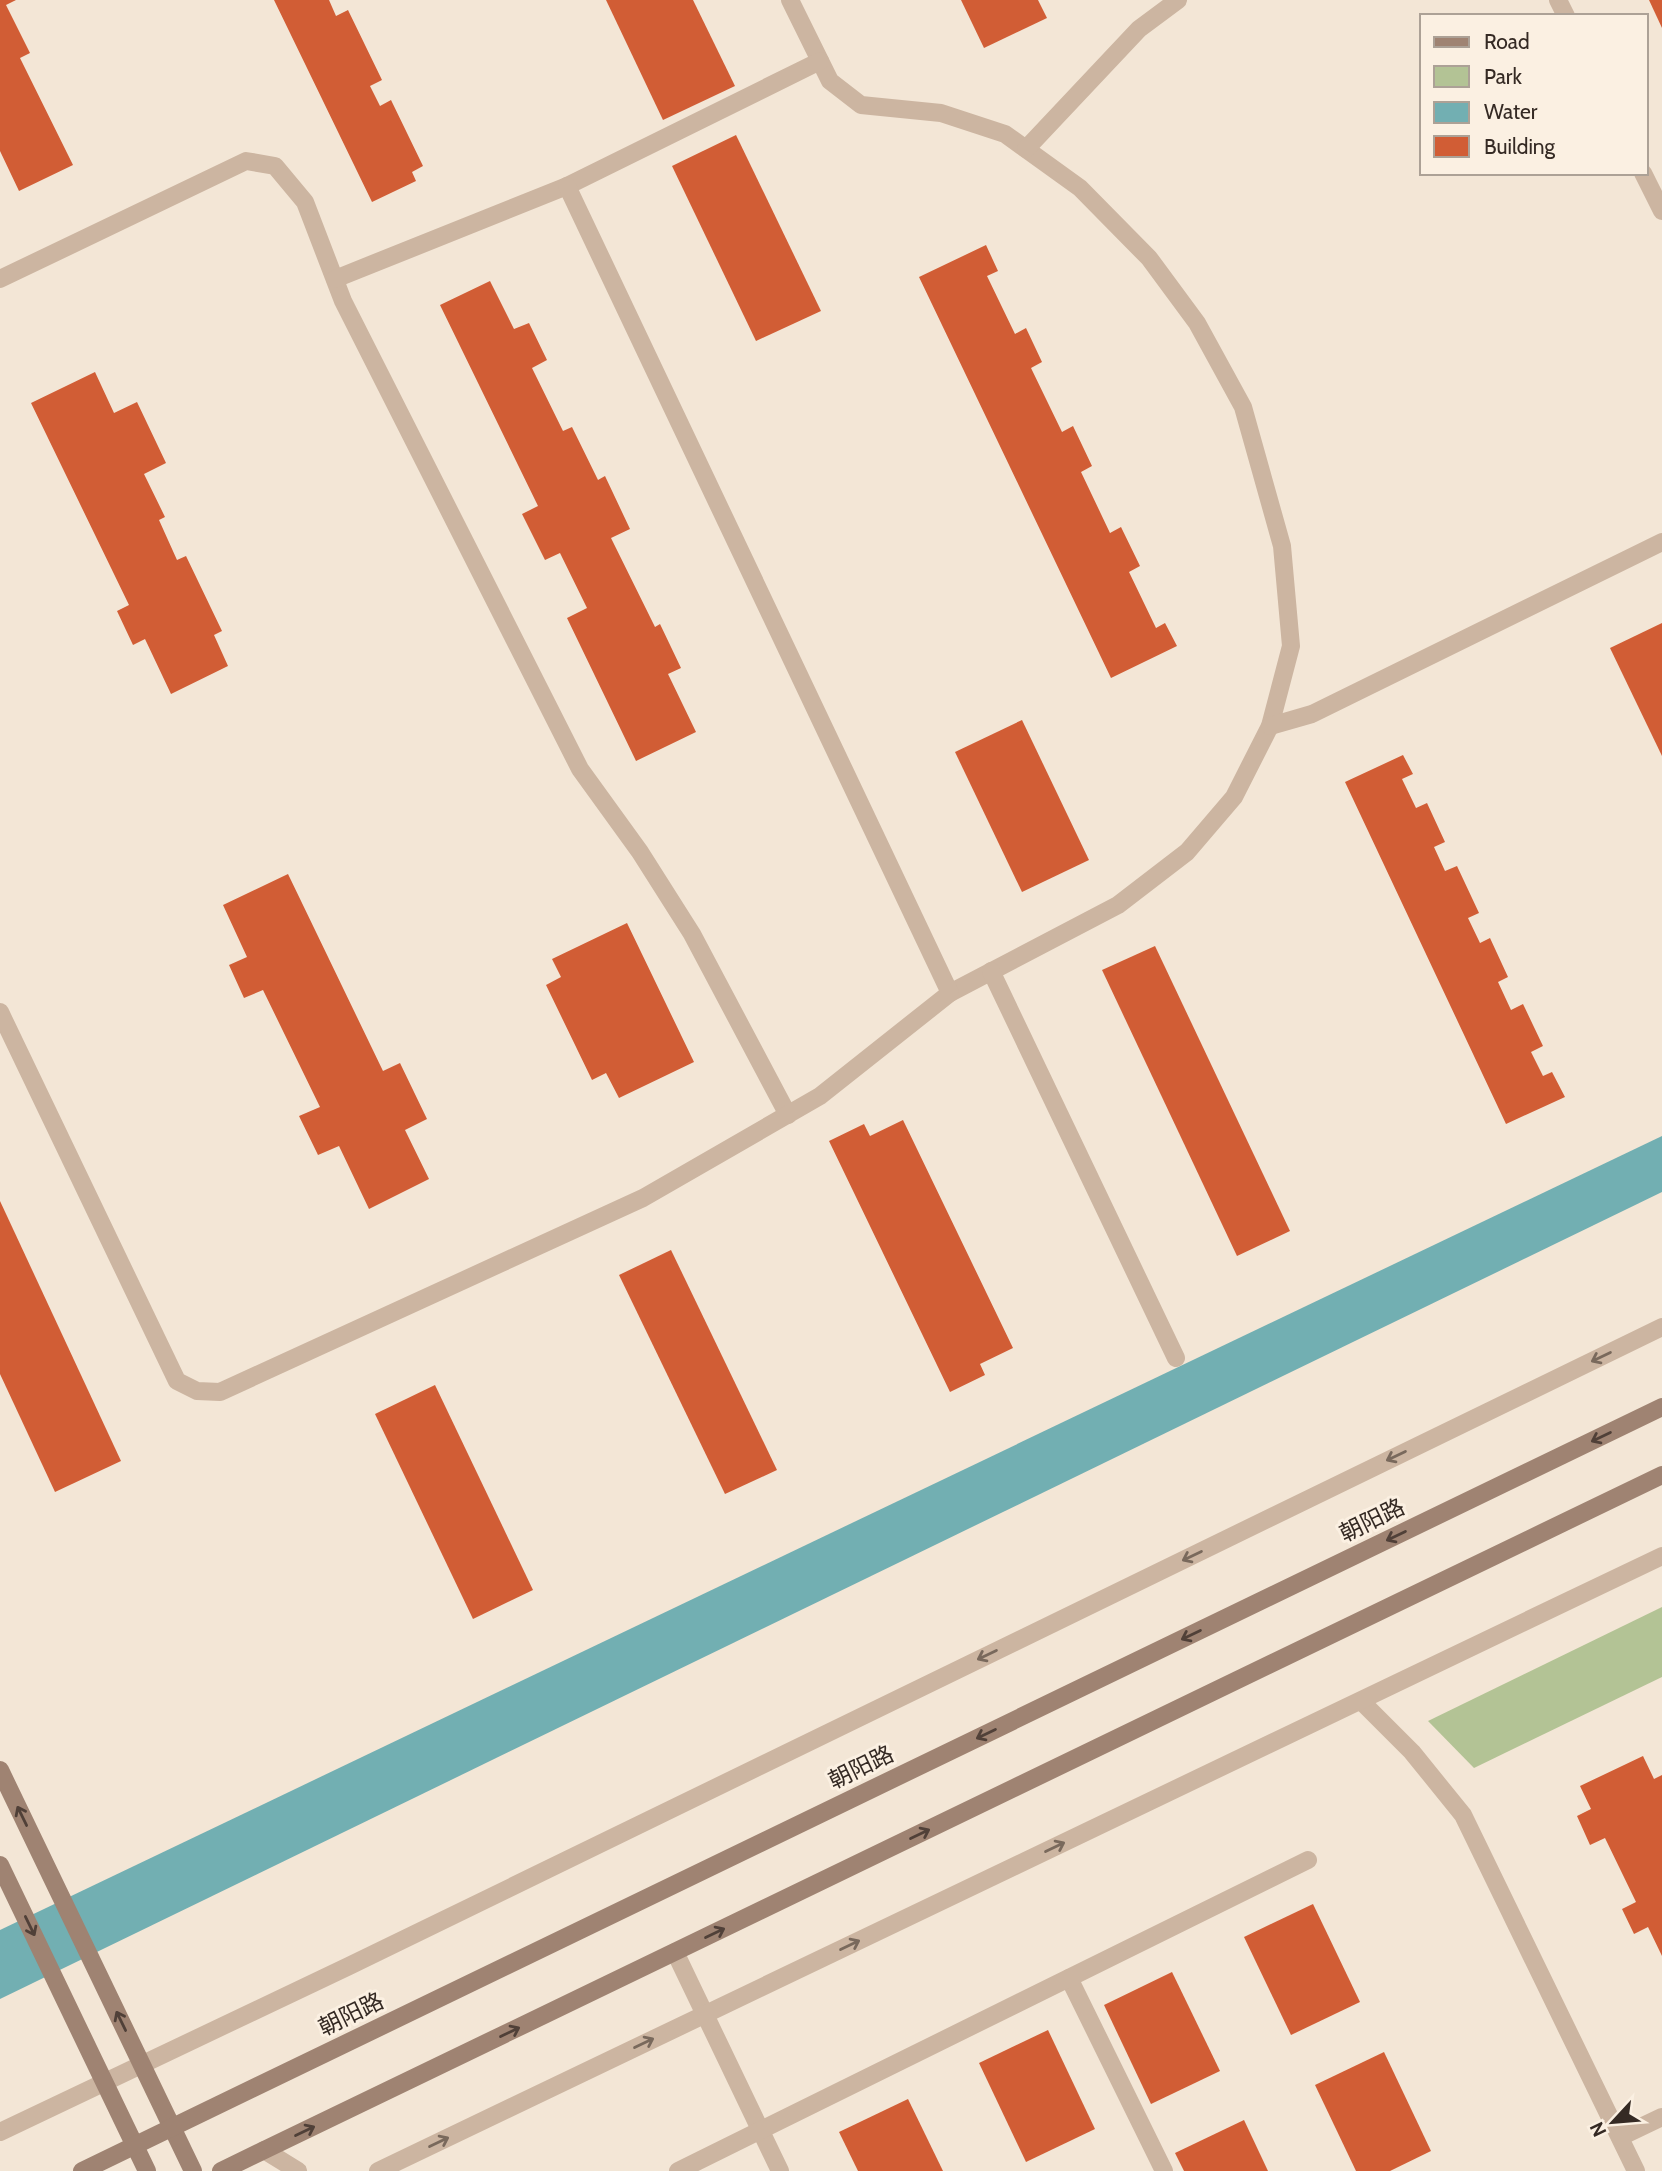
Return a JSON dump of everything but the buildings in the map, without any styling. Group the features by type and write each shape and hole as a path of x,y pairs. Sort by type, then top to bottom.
{"main road":[{"name":"朝阳路","path":"82,2171 1662,1407"},
{"path":"221,2171 1662,1475"},
{"path":"0,1770 193,2171"},
{"path":"0,1865 147,2171"}],"street":[{"path":"0,1012 177,1381 197,1391 220,1392 643,1198 788,1115 820,1096 950,993 1118,905 1187,852 1234,797 1270,726 1291,646 1282,546 1243,407 1197,323 1149,258 1080,188 1004,134 941,113 861,105 830,80 790,0"},
{"path":"1026,149 1139,29 1178,0"},
{"path":"335,279 567,186 820,61"},
{"path":"0,279 246,161 275,166 305,202 335,279 580,769 640,852 692,934 788,1115"},
{"path":"1644,175 1662,211"},
{"path":"567,186 950,993"},
{"path":"1270,726 1311,714 1662,542"},
{"path":"991,971 1176,1358"},
{"path":"0,2132 1662,1327"},
{"path":"378,2171 1662,1556"},
{"path":"1361,1700 1412,1752 1463,1815 1636,2171"},
{"path":"678,2171 1308,1860"},
{"path":"675,1952 780,2171"},
{"path":"1069,1978 1164,2171"},
{"path":"1620,2137 1662,2117"},
{"path":"264,2150 298,2171"}],"green space":[{"path":"1662,1607 1662,1677 1474,1768 1428,1721"}],"water":[{"path":"1662,1136 1662,1192 0,1999 0,1930"}]}
